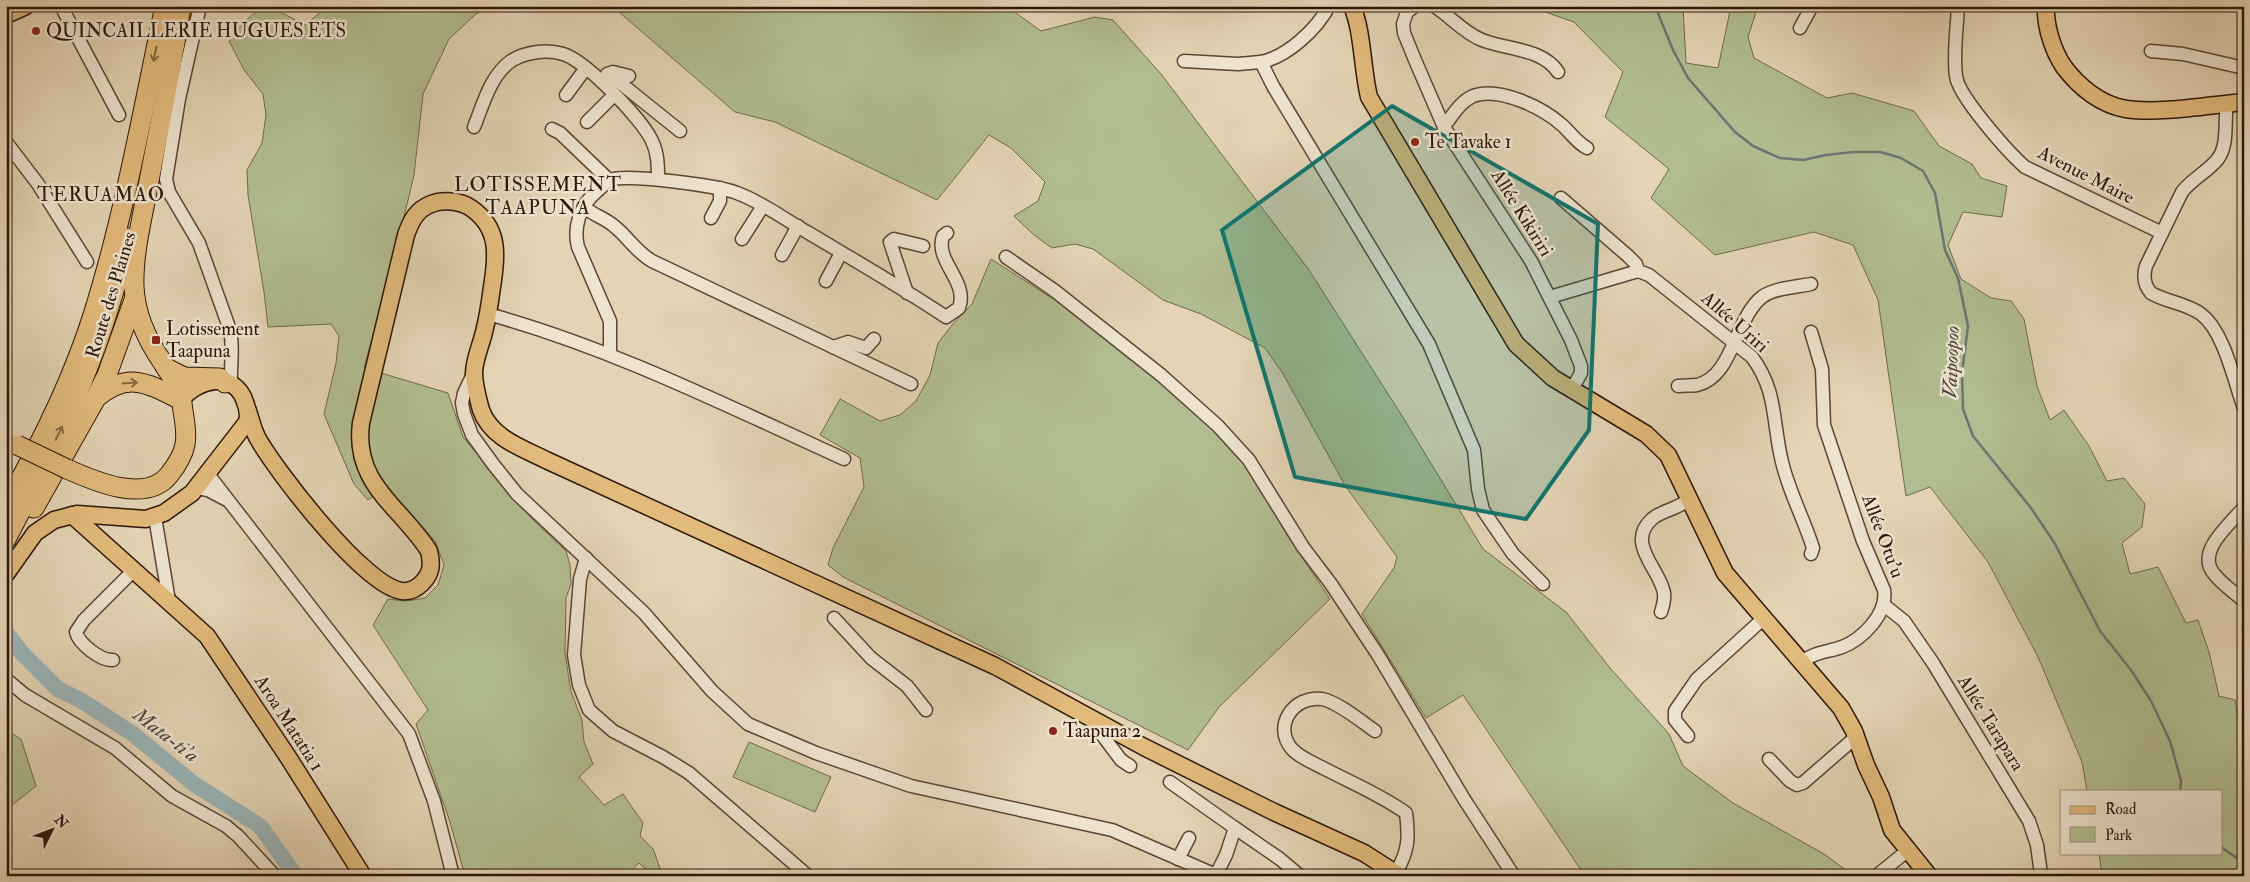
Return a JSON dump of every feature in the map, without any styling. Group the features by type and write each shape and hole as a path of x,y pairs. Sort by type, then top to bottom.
{"highway":[{"name":"Route des Plaines","path":"6,505 33,458 66,385 94,314 127,188 165,6"},
{"name":"Route des Plaines","path":"6,539 70,410 102,331 139,202 180,6"},
{"path":"12,442 67,469 114,487 142,488 166,479 185,447 187,430 180,392 143,328 135,297 138,247 173,62 180,6"},
{"path":"6,539 30,515 96,398 107,375 135,297"},
{"path":"166,368 184,377 220,378 228,383"},
{"path":"96,398 112,386 132,381 151,385 181,400"}],"main road":[{"path":"6,15 26,6"},
{"path":"1352,6 1358,19 1363,75 1369,97 1516,344 1553,378 1621,417 1651,439 1668,455 1725,573 1841,708 1856,737 1866,765 1881,797 1892,830 1929,876"},
{"path":"2046,6 2051,38 2058,58 2072,78 2095,97 2125,109 2151,110 2244,102"},
{"path":"181,400 207,382 228,383 243,396 256,435 270,458 345,551 389,586 404,592 412,590 429,574 431,562 429,551 371,480 359,440 363,411 406,235 413,217 425,206 443,201 461,203 474,210 487,223 493,234 496,247 488,314 474,372 479,403 487,421 501,436 515,445 995,666 1176,764 1364,853 1398,874"},
{"path":"6,574 35,533 54,520 72,515 134,518 156,517 182,502 208,474 247,422 248,411"},
{"name":"Aroa Matatia 1","path":"72,515 207,636 363,876"}],"street":[{"path":"61,6 119,115"},
{"path":"200,6 179,99 166,179 169,192 199,243 230,330 232,343 228,383"},
{"path":"1184,60 1238,64 1262,62 1291,48 1305,37 1318,23 1329,6"},
{"name":"Allée Kikiriri","path":"1415,6 1404,17 1404,32 1432,103 1444,126 1531,261 1580,359 1581,373 1572,390"},
{"path":"1434,6 1479,39 1496,45 1527,51 1544,58 1553,64 1558,72"},
{"path":"1800,28 1812,6"},
{"name":"Avenue Maire","path":"1958,6 1956,63 1958,83 1966,99 2021,164 2162,234"},
{"path":"2151,51 2183,54 2244,68"},
{"path":"474,128 491,84 501,70 512,61 528,54 553,52 569,56 608,87 648,132 657,154 658,179"},
{"path":"1262,62 1276,91 1418,324 1434,354 1474,450 1483,510 1513,554 1543,584"},
{"path":"566,95 586,68"},
{"path":"608,87 605,75 613,72 630,76"},
{"path":"587,122 614,79 680,131"},
{"path":"1444,126 1461,104 1472,97 1494,93 1522,102 1547,114 1587,148"},
{"path":"2227,103 2225,138 2221,155 2212,166 2189,183 2182,192 2145,271 2147,289 2159,298 2188,308 2206,319 2220,340 2244,408"},
{"path":"552,129 560,133 609,180"},
{"path":"6,142 38,184 87,262"},
{"path":"610,354 610,321 578,247 576,237 577,224 584,207 609,180 623,178 658,179 737,192 798,226 946,317 959,308 962,292 941,248 943,236 947,233"},
{"path":"710,218 720,201 720,188"},
{"name":"Allée Uriri","path":"1561,198 1628,256 1636,264 1638,271 1647,274 1752,357 1762,371 1770,390 1782,464 1813,548 1811,554"},
{"path":"742,239 763,206"},
{"path":"584,207 614,226 638,252 652,261 911,384"},
{"path":"782,256 798,226"},
{"path":"907,293 890,242 894,239 923,246"},
{"path":"826,281 841,253"},
{"path":"1006,257 1055,291 1161,375 1218,426 1249,460 1303,547 1331,584 1378,655 1445,768 1514,876"},
{"path":"1550,298 1638,271"},
{"path":"1678,386 1698,385 1708,380 1723,364 1730,353 1745,317 1762,298 1783,290 1811,284"},
{"path":"488,314 610,354 716,399 844,459"},
{"name":"Allée Otu'u","path":"1802,662 1812,654 1844,646 1854,640 1875,621 1884,605 1884,590 1862,541 1824,425 1822,416 1824,410 1822,369 1810,332"},
{"path":"833,347 848,342 866,348 874,339"},
{"path":"474,372 464,393 462,403 466,423 472,435 517,494 644,613 721,700 744,720 757,728 816,753 911,786 1098,826 1119,833 1217,875 1235,828"},
{"path":"208,474 409,734 434,801 453,876"},
{"path":"196,488 208,490 233,504"},
{"path":"1661,612 1664,603 1664,592 1643,549 1643,535 1652,520 1689,499"},
{"path":"2244,507 2212,545 2208,556 2210,569 2244,601"},
{"path":"156,517 169,601"},
{"path":"586,558 580,579 574,655 579,685 590,710 613,731 664,757 689,774 808,876"},
{"path":"112,660 102,659 79,638 76,632 84,620 134,570"},
{"name":"Allée Tarapara","path":"1884,605 1904,621 1928,656 2029,821 2037,845 2041,874"},
{"path":"834,618 871,658 907,686 926,710"},
{"path":"1688,736 1675,720 1675,711 1697,679 1764,618"},
{"path":"6,679 25,695 115,748 172,796 226,826 276,876"},
{"path":"1375,731 1324,699 1308,700 1294,706 1288,714 1284,726 1288,744 1303,757 1406,812 1407,848 1398,874"},
{"path":"1090,718 1121,760 1130,766"},
{"path":"1769,759 1790,781 1797,785 1803,783 1856,737"},
{"path":"1170,782 1300,876"},
{"path":"1178,859 1189,838"},
{"path":"1880,873 1908,851"}],"highlighted area":[{"path":"1392,106 1598,224 1589,430 1526,519 1295,477 1222,230"}],"green space":[{"path":"328,6 494,6 476,14 449,39 423,94 414,175 391,271 364,368 448,393 463,437 531,518 566,551 570,565 571,584 566,598 565,653 571,692 582,720 584,742 593,764 579,777 604,805 623,794 643,823 640,836 653,849 661,871 653,875 639,863 631,871 632,876 465,876 450,822 416,724 428,710 373,625 388,599 406,601 425,598 438,585 444,565 435,541 387,487 368,500 354,484 324,414 336,363 339,336 331,324 268,327 248,195 247,170 262,143 266,115 263,94 244,70 229,41 248,19 262,10 280,12 305,25"},
{"path":"612,6 1006,6 1041,31 1095,17 1113,20 1161,74 1309,270 1404,419 1483,549 1566,612 1610,668 1669,734 1683,766 1733,803 1824,854 1854,876 1585,876 1463,695 1426,718 1362,614 1394,568 1397,557 1346,487 1282,372 1265,348 1201,314 1163,300 1093,249 1075,244 1052,248 1034,235 1014,216 1038,201 1045,182 1011,148 989,135 937,200 775,122 735,112"},
{"path":"1528,6 1683,6 1686,63 1718,68 1731,6 1758,6 1748,37 1754,58 1827,98 1852,93 1914,111 1939,146 1972,164 1981,178 2007,186 2002,217 1963,212 1948,245 1961,279 1991,298 2011,301 2024,319 2037,386 2050,420 2064,410 2089,446 2107,481 2124,478 2145,504 2142,527 2122,543 2130,574 2158,567 2186,623 2198,620 2209,652 2219,696 2235,700 2244,755 2244,876 2102,876 2099,854 2222,854 2222,790 2087,790 2082,762 2038,657 1988,562 1930,487 1906,496 1878,300 1853,245 1814,232 1715,255 1651,198 1669,169 1605,117 1623,72 1574,22"},
{"path":"991,259 1067,308 1133,358 1218,433 1245,462 1287,535 1330,599 1219,707 1188,750 843,577 828,565 833,548 864,487 860,458 820,435 840,399 880,421 900,415 916,401 930,375 938,343 972,304"},
{"path":"6,730 21,739 36,786 6,810"},
{"path":"749,742 831,777 815,812 733,777"}],"waterway":[{"name":"Vaipoopoo","path":"1655,6 1673,50 1688,78 1735,132 1753,146 1780,158 1803,160 1853,152 1880,152 1901,158 1923,171 1935,193 1945,250 1958,278 1968,326 1962,373 1963,409 1973,436 2031,508 2054,542 2100,631 2131,670 2151,701 2170,741 2181,781 2180,790"},
{"name":"Mata-ti'a","path":"6,632 21,652 58,689 82,701 133,734 194,784 260,826 296,876"},
{"name":"Vaipoopoo","path":"2222,848 2244,863"}],"place":[{"name":"QUINCAILLERIE HUGUES ETS","path":"36,31"},
{"name":"Te Tavake 1","path":"1415,142"},
{"name":"Lotissement Taapuna","path":"156,340"},
{"name":"Taapuna 2","path":"1053,731"}],"district":[{"name":"TERUAMAO","path":"101,194"},
{"name":"LOTISSEMENT TAAPUNA","path":"538,196"}]}
